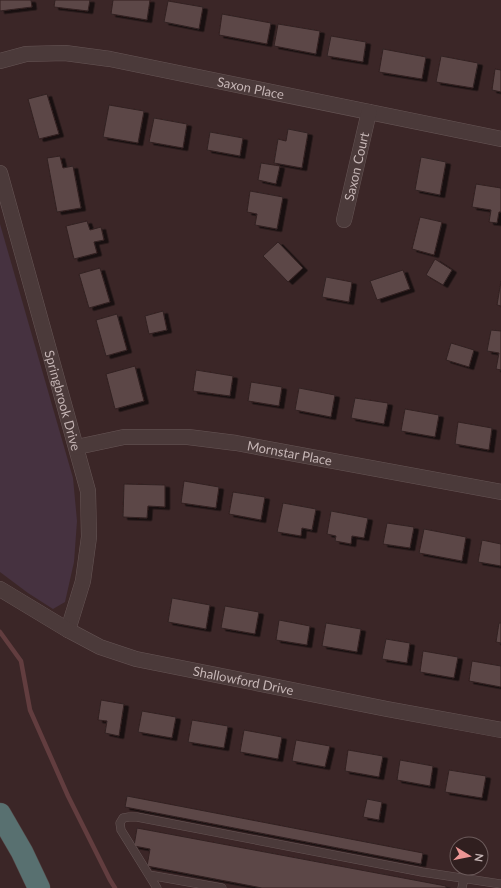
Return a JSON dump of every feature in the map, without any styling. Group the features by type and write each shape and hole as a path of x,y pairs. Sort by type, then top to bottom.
{"highway":[{"path":"0,814 22,852 39,888"}],"street":[{"name":"Saxon Place","path":"0,61 26,54 65,53 110,59 501,139"},
{"name":"Saxon Court","path":"344,220 369,112"},
{"name":"Springbrook Drive","path":"0,174 88,491 89,537 83,581 68,630"},
{"name":"Mornstar Place","path":"77,447 124,437 188,437 236,443 501,492"},
{"name":"Shallowford Drive","path":"0,589 68,630 100,647 136,659 501,730"}],"lane":[{"path":"157,888 121,830 120,824 122,818 128,816 137,817 422,872 501,884"},
{"path":"149,875 222,888"},
{"path":"462,888 464,878"}],"shaded area":[{"path":"0,224 73,478 77,521 74,562 65,602 53,609 0,572"}],"building":[{"path":"0,0 31,0 32,7 0,11"},
{"path":"55,0 90,0 88,11 54,7"},
{"path":"113,0 150,0 147,20 111,14"},
{"path":"168,1 203,7 199,29 164,22"},
{"path":"222,14 271,23 267,44 219,35"},
{"path":"278,24 320,31 316,54 274,46"},
{"path":"331,36 366,42 363,62 327,56"},
{"path":"383,49 426,57 422,79 379,72"},
{"path":"441,56 478,63 473,88 436,82"},
{"path":"495,69 501,70 501,92 492,90"},
{"path":"47,94 59,134 39,139 28,99"},
{"path":"109,105 144,111 138,143 103,137"},
{"path":"154,118 187,124 183,148 149,142"},
{"path":"288,129 308,133 302,168 274,163 278,139 286,141"},
{"path":"210,132 243,138 240,156 207,150"},
{"path":"60,156 63,168 73,166 81,208 57,212 47,158"},
{"path":"421,157 446,162 440,195 415,190"},
{"path":"261,163 280,166 276,184 258,180"},
{"path":"476,184 501,188 501,212 499,212 497,223 489,222 491,210 472,207"},
{"path":"250,191 283,197 277,229 255,225 257,214 247,212"},
{"path":"420,217 442,222 434,255 412,249"},
{"path":"87,221 90,230 101,227 104,240 94,242 97,253 74,259 66,226"},
{"path":"278,242 303,268 288,282 263,256"},
{"path":"435,259 452,270 443,285 426,275"},
{"path":"100,268 110,302 89,308 79,274"},
{"path":"403,270 410,289 377,300 370,281"},
{"path":"326,277 352,282 349,302 322,297"},
{"path":"501,281 501,306 497,305"},
{"path":"163,311 167,330 149,334 145,316"},
{"path":"117,314 127,350 106,356 96,320"},
{"path":"491,330 501,331 501,370 496,369 499,353 487,351"},
{"path":"451,343 474,350 469,367 446,360"},
{"path":"135,366 144,401 115,409 106,374"},
{"path":"196,370 233,376 230,396 193,391"},
{"path":"251,382 282,387 279,406 248,401"},
{"path":"299,388 335,395 331,417 295,410"},
{"path":"355,398 388,403 384,424 351,418"},
{"path":"405,409 439,415 435,437 401,431"},
{"path":"458,422 492,428 489,450 455,444"},
{"path":"184,481 219,487 216,508 181,503"},
{"path":"124,484 165,485 165,507 148,506 147,518 123,517"},
{"path":"233,492 265,497 261,520 229,514"},
{"path":"283,503 316,509 312,530 302,528 301,536 277,532"},
{"path":"331,511 368,518 364,538 352,536 351,544 335,541 336,536 327,534"},
{"path":"387,523 414,527 410,548 383,544"},
{"path":"424,529 466,537 462,561 419,553"},
{"path":"482,540 501,544 501,566 478,562"},
{"path":"172,598 210,605 206,629 168,622"},
{"path":"225,606 259,612 255,634 221,628"},
{"path":"279,620 310,626 307,645 276,640"},
{"path":"326,623 361,629 357,652 322,646"},
{"path":"499,623 501,623 501,643 496,642"},
{"path":"386,639 410,643 407,663 382,659"},
{"path":"423,651 458,657 454,678 420,672"},
{"path":"472,661 501,666 501,687 469,681"},
{"path":"101,700 124,704 119,736 105,733 107,721 98,720"},
{"path":"142,711 176,717 172,738 138,732"},
{"path":"192,720 228,726 224,748 188,742"},
{"path":"244,730 282,737 278,759 240,752"},
{"path":"296,740 330,746 325,767 292,761"},
{"path":"348,750 383,756 379,777 345,771"},
{"path":"400,760 433,766 430,786 397,780"},
{"path":"449,770 486,776 482,798 445,792"},
{"path":"127,796 423,853 421,864 125,807"},
{"path":"367,799 382,802 379,820 363,817"},
{"path":"137,828 446,886 446,888 262,888 147,866 150,849 134,846"}],"waterway":[{"path":"0,632 21,661 30,710 68,796 115,888"}]}
